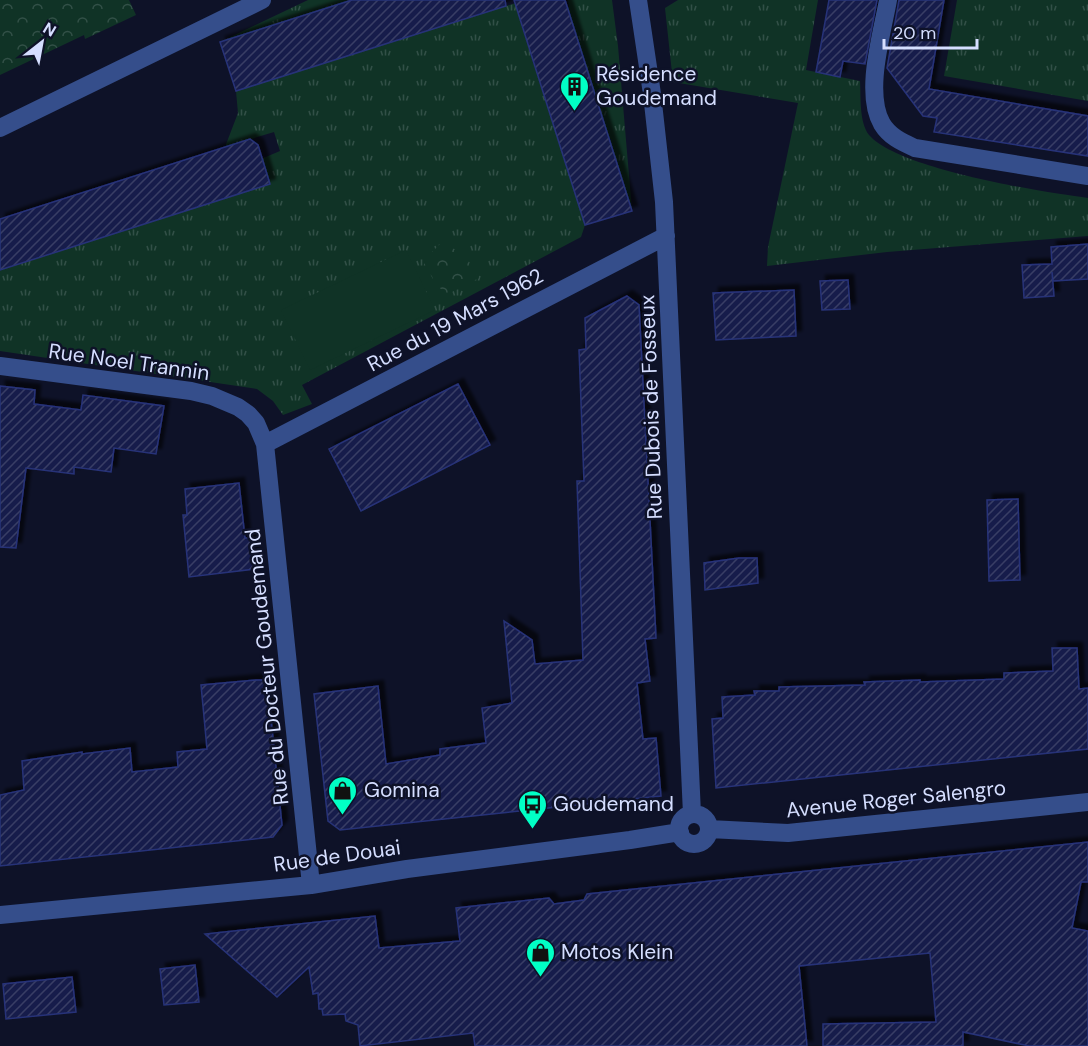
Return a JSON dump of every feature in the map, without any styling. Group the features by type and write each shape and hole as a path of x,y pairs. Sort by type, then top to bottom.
{"street":[{"path":"0,128 261,0"},
{"name":"Rue Dubois de Fosseux","path":"638,0 660,160 666,236 693,814"},
{"path":"888,0 876,68 875,91 878,115 883,126 892,135 915,148 1088,176"},
{"name":"Rue du 19 Mars 1962","path":"265,444 666,236"},
{"name":"Rue Noel Trannin","path":"0,366 191,391 212,396 248,414 256,423 265,444"},
{"name":"Rue du Docteur Goudemand","path":"265,444 311,866 311,885"},
{"name":"Avenue Roger Salengro","path":"709,829 788,833 1088,802"},
{"path":"693,814 704,818 709,829 704,840 698,843 686,841 680,832 682,820 693,814"},
{"name":"Rue de Douai","path":"0,915 311,885 407,869 680,832"}],"green space":[{"path":"0,0 129,0 136,15 85,39 84,35 0,75"},
{"path":"308,0 352,0 220,42"},
{"path":"568,0 612,0 632,211 567,7 569,6"},
{"path":"678,0 818,0 806,70 860,81 862,116 869,135 885,147 939,168 1006,184 1088,198 1088,236 887,252 767,266 768,247 798,103 673,82 665,8"},
{"path":"957,0 1088,0 1088,101 944,76"},
{"path":"522,1 520,21 585,225 581,237 302,385 312,404 283,415 273,401 257,389 0,351 0,270 280,151 274,132 225,147 238,113 236,91"},
{"path":"442,242 465,255 479,278 446,295 434,281 423,261"},
{"path":"406,250 435,310 310,370 281,310"}],"building":[{"path":"352,0 505,0 506,6 236,91 220,42"},
{"path":"514,0 565,0 632,211 585,225"},
{"path":"829,0 877,0 865,64 843,61 840,77 816,72"},
{"path":"899,0 944,0 929,89 1088,116 1088,156 934,132 937,118 923,116 887,68"},
{"path":"250,139 258,145 270,184 0,270 0,219"},
{"path":"1088,244 1088,279 1053,281 1052,272 1054,296 1024,298 1022,265 1052,264 1051,247"},
{"path":"848,280 850,309 822,310 820,281"},
{"path":"794,290 796,336 716,340 713,293"},
{"path":"627,296 639,305 656,638 645,639 650,681 637,683 643,739 656,738 661,796 340,830 328,821 314,694 378,686 386,764 440,755 440,749 486,743 482,708 512,703 504,621 532,640 535,664 583,660 577,481 584,481 579,350 586,349 585,318"},
{"path":"458,384 490,445 361,511 329,449"},
{"path":"0,386 35,390 34,404 81,410 83,395 164,406 156,454 114,448 111,472 74,467 74,474 26,468 16,548 0,547"},
{"path":"239,483 245,538 252,538 255,569 189,577 183,515 187,515 185,489"},
{"path":"1018,499 1020,580 989,581 987,500"},
{"path":"757,558 758,583 705,590 704,563"},
{"path":"1052,648 1077,648 1079,689 1088,688 1088,749 716,788 712,719 723,718 722,697 755,695 754,691 779,691 779,687 865,685 864,682 920,680 920,682 1004,679 1004,673 1053,671"},
{"path":"267,680 282,825 273,837 0,866 0,795 24,790 22,761 130,748 132,772 178,767 177,752 207,749 201,685"},
{"path":"1088,842 1088,882 1081,882 1072,928 1088,931 1088,1046 1029,1046 963,1032 963,1046 823,1046 823,1024 936,1022 930,953 799,966 807,1046 475,1046 473,1033 360,1046 358,1025 346,1021 345,1014 323,1015 322,1009 319,1009 318,993 313,994 309,967 277,997 205,934 375,916 379,948 460,941 456,908 549,898 554,904 584,900 587,894"},
{"path":"195,965 199,1002 164,1005 160,969"},
{"path":"72,977 76,1012 6,1019 3,984"}],"place":[{"name":"Résidence Goudemand","path":"575,112"},
{"name":"Gomina","path":"343,816"},
{"name":"Goudemand","path":"532,830"},
{"name":"Motos Klein","path":"540,978"}]}
